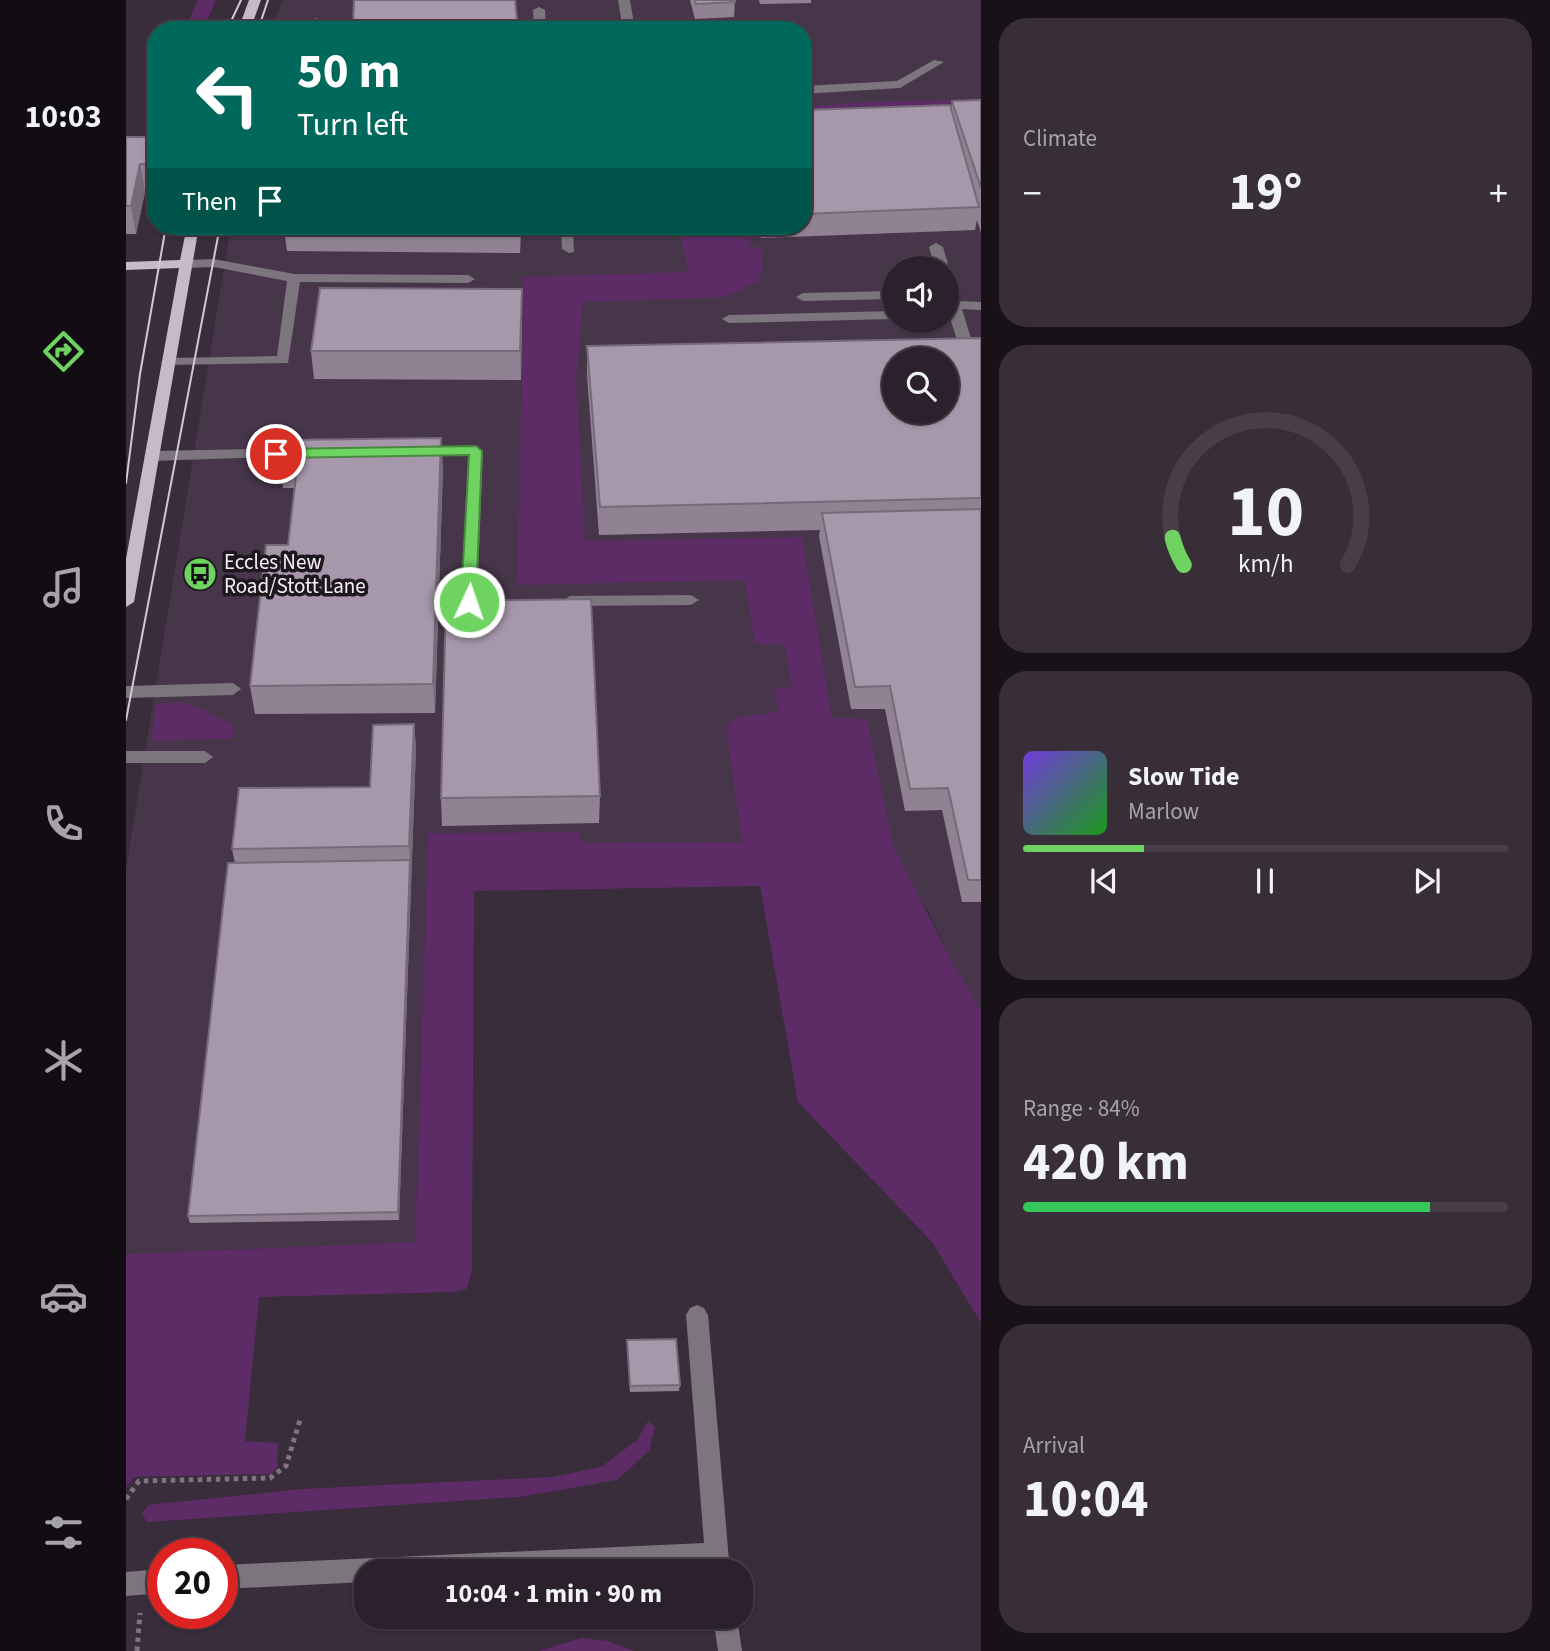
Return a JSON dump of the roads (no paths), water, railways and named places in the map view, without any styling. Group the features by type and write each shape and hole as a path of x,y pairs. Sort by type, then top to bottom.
{"main road":[{"path":"247,21 255,0"},
{"path":"126,602 191,235"},
{"path":"126,267 186,264"}],"lane":[{"path":"624,0 628,21"},
{"path":"539,10 540,21"},
{"path":"812,89 900,84 938,62"},
{"path":"568,235 569,249"},
{"path":"936,247 939,256"},
{"path":"186,264 214,263 294,278 468,279"},
{"path":"168,362 284,360 294,278"},
{"path":"803,297 882,295"},
{"path":"959,305 981,306"},
{"path":"729,319 882,315"},
{"path":"959,328 971,364"},
{"path":"401,451 476,451 469,602 510,602"},
{"path":"151,456 322,453"},
{"path":"552,601 691,600"},
{"path":"126,692 233,689"},
{"path":"126,758 205,757"},
{"path":"697,1315 717,1559"},
{"path":"238,1577 354,1573"},
{"path":"126,1584 147,1582"},
{"path":"727,1629 730,1651"}],"tram line":[{"path":"231,21 241,0"},
{"path":"261,21 268,0"},
{"path":"126,483 140,374 164,235"},
{"path":"126,720 218,235"}],"place":[{"name":"Eccles New Road/Stott Lane","path":"200,574"}]}
